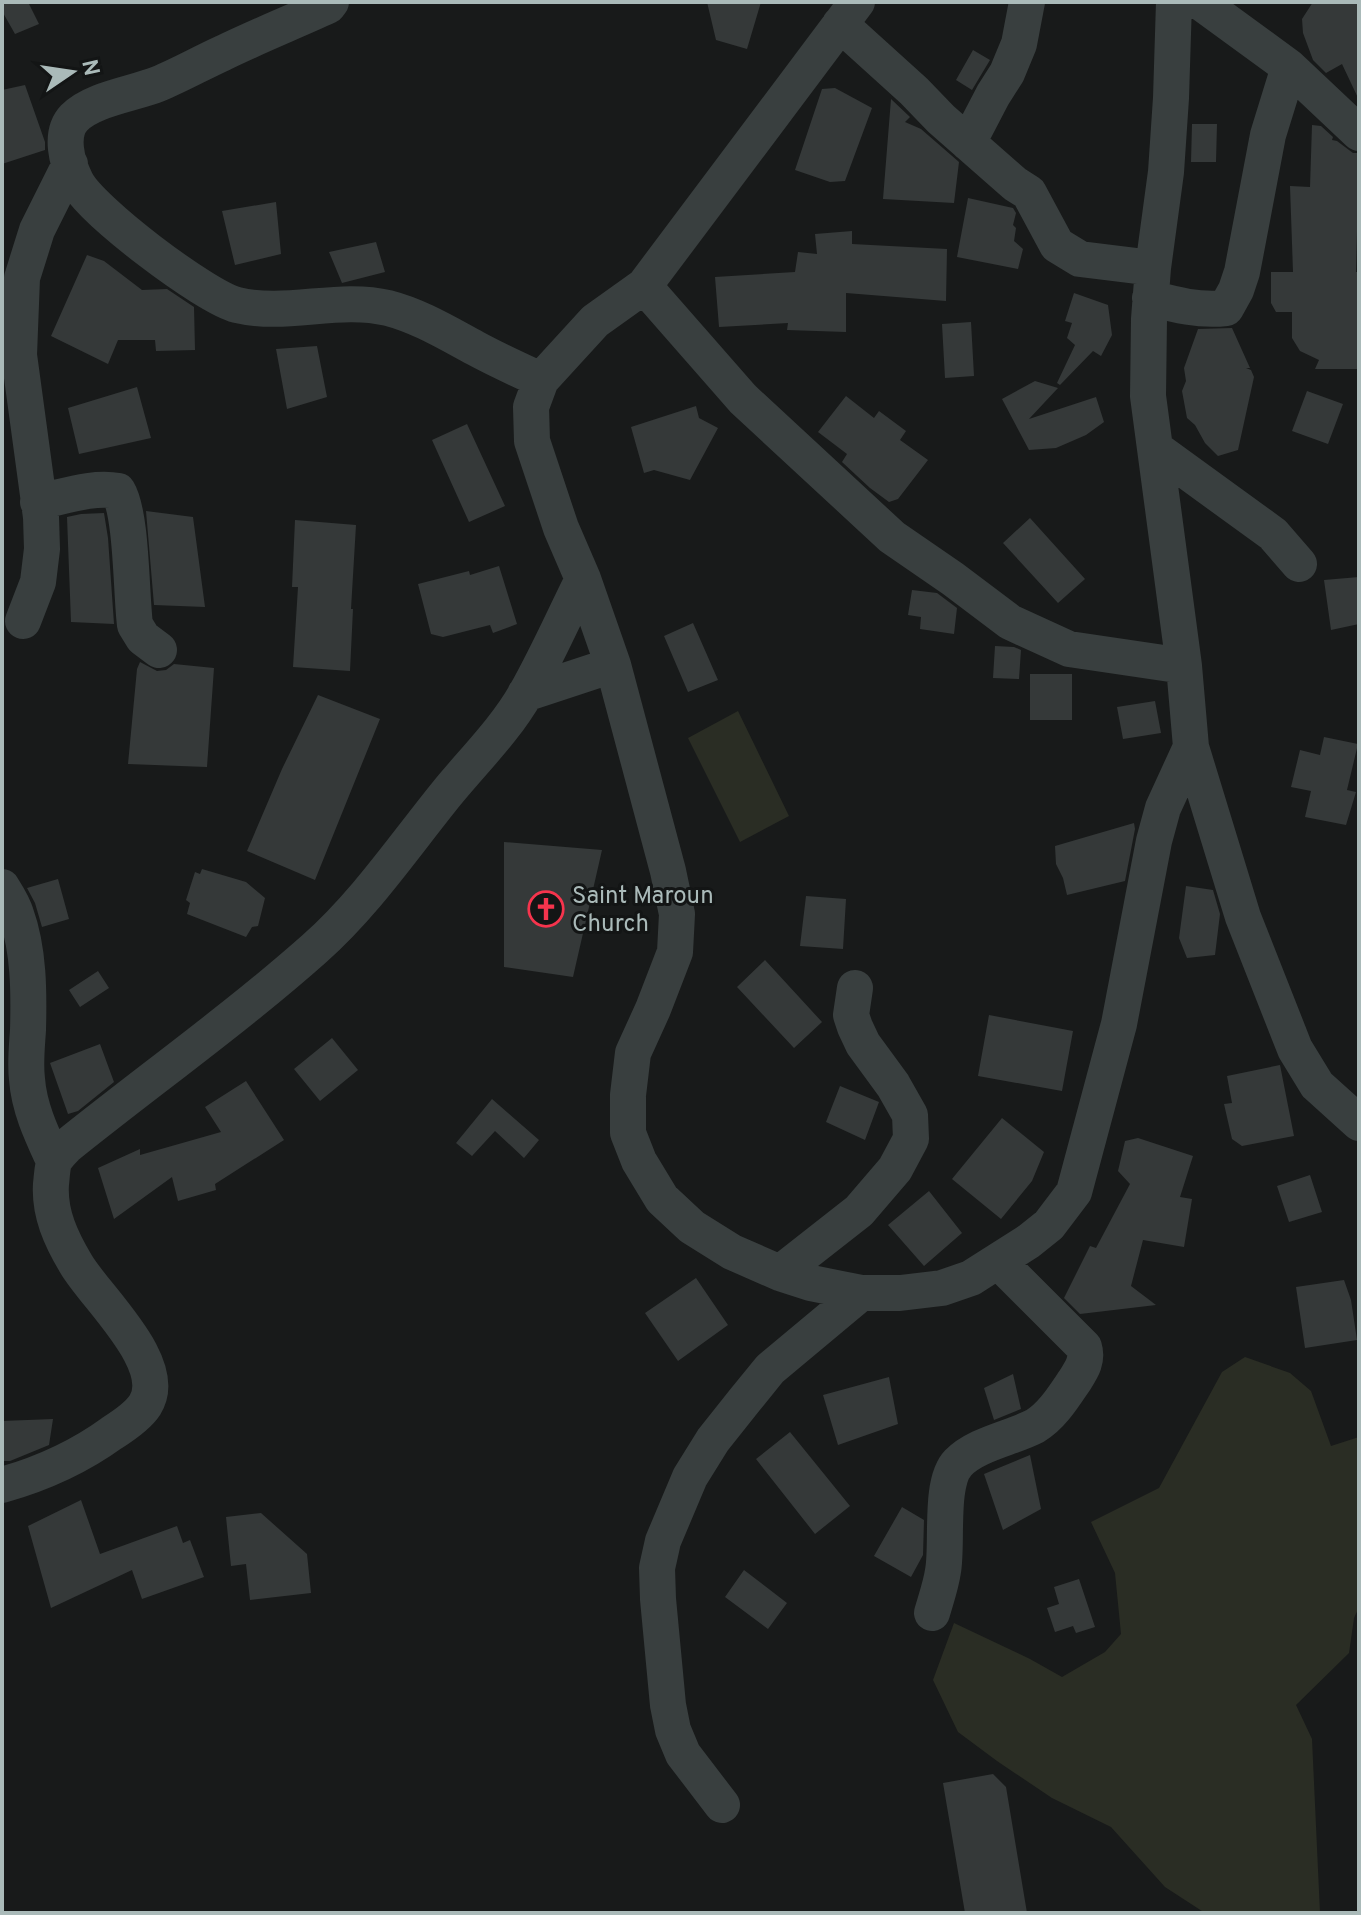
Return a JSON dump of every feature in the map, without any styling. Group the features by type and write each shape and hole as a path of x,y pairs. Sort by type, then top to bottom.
{"street":[{"path":"331,2 158,84 90,107 72,120 65,141 76,182 109,218 163,260 215,295 236,305 295,309 354,304 387,308 441,328 541,380"},
{"path":"968,143 1007,73 1019,44 1027,2"},
{"path":"1174,2 1166,172 1152,283 1148,396 1184,666 1191,747 1243,917 1295,1049 1317,1085 1359,1123"},
{"path":"1200,2 1289,67 1359,133"},
{"path":"1191,747 1163,808 1154,841 1119,1024 1074,1192 1049,1225 971,1278 942,1288 900,1293 861,1293 811,1283 732,1252 692,1227 662,1199 639,1161 628,1133 633,1053 675,952 677,914 613,665 532,441 531,407 541,380 595,321 644,286 848,13 876,55 941,119 1029,193 1057,245 1080,259 1152,283 1183,307 1226,308 1236,290 1268,135 1289,67"},
{"path":"23,621 38,582 42,549 19,355 22,278 37,230 70,164"},
{"path":"644,286 743,399 892,537 1010,622 1069,649 1184,666"},
{"path":"1156,449 1273,534 1299,564"},
{"path":"38,502 92,491 118,491 122,496 127,532 135,625 143,638 159,650"},
{"path":"54,1161 67,1146 316,948 351,911 486,749 525,694 583,579"},
{"path":"525,694 613,665"},
{"path":"2,887 16,911 21,931 29,1004 26,1077 29,1096 54,1161 50,1196 53,1218 76,1266 132,1338 144,1359 151,1387 145,1405 96,1445 29,1477 2,1485"},
{"path":"780,1273 859,1211 895,1169 911,1139 910,1115 855,1027 851,1015 855,988"},
{"path":"932,1613 944,1570 947,1490 951,1473 958,1463 971,1454 1037,1425 1060,1402 1083,1368 1087,1355 1084,1347 998,1261"},
{"path":"722,1805 683,1754 673,1730 658,1599 657,1568 663,1541 690,1477 713,1440 744,1401 770,1369 861,1293"}],"shaded area":[{"path":"738,711 789,816 740,842 688,738"},
{"path":"1245,1357 1290,1373 1311,1391 1331,1446 1359,1437 1359,1607 1354,1618 1349,1653 1296,1705 1312,1739 1320,1913 1205,1913 1165,1887 1111,1827 1052,1798 958,1732 933,1680 954,1623 1062,1677 1105,1652 1121,1634 1115,1573 1091,1522 1159,1488 1222,1372"}],"building":[{"path":"2,2 28,2 39,24 15,34 2,11"},
{"path":"707,2 761,2 747,49 716,40"},
{"path":"1313,2 1359,2 1359,100 1342,64 1326,73 1313,60 1303,33 1302,19"},
{"path":"973,50 990,60 972,90 956,80"},
{"path":"25,85 45,150 2,164 2,90"},
{"path":"835,88 872,108 845,181 830,182 795,170 822,89"},
{"path":"891,99 910,117 905,122 921,129 959,162 954,203 883,199"},
{"path":"1192,124 1217,124 1216,162 1191,162"},
{"path":"1312,125 1321,126 1333,137 1332,140 1353,153 1359,153 1356,272 1359,272 1359,369 1315,369 1319,360 1300,351 1292,338 1292,312 1276,312 1271,303 1271,272 1293,272 1290,186 1310,187"},
{"path":"968,198 1013,208 1016,213 1014,241 1023,249 1018,269 957,257"},
{"path":"276,202 281,254 235,265 222,211"},
{"path":"852,231 852,244 947,249 946,301 846,293 846,332 787,330 788,323 719,327 715,277 795,272 798,252 817,254 815,234"},
{"path":"376,242 385,272 342,283 329,252"},
{"path":"87,255 104,261 142,290 167,289 194,307 195,350 156,351 155,340 118,340 108,364 51,336"},
{"path":"1074,293 1108,305 1112,335 1101,356 1093,351 1060,385 1057,383 1075,345 1067,338 1072,323 1065,321"},
{"path":"971,322 974,376 945,378 942,324"},
{"path":"1232,328 1250,368 1246,368 1251,370 1254,377 1238,450 1218,456 1187,418 1182,391 1186,381 1184,368 1198,329"},
{"path":"317,346 327,397 287,409 276,349"},
{"path":"1035,381 1058,388 1029,419 1096,397 1104,422 1086,435 1056,448 1029,450 1002,399"},
{"path":"137,387 151,438 79,454 68,408"},
{"path":"1307,391 1343,404 1328,444 1292,431"},
{"path":"846,396 874,418 879,411 906,431 900,440 928,460 898,499 889,502 870,488 842,462 847,454 818,432"},
{"path":"696,406 699,418 718,428 690,480 654,470 644,473 631,427"},
{"path":"467,424 505,506 469,522 432,440"},
{"path":"146,511 193,517 205,607 154,605"},
{"path":"104,513 114,624 71,622 67,517"},
{"path":"1030,518 1085,579 1058,603 1003,543"},
{"path":"295,520 356,525 350,671 293,667 298,587 292,587"},
{"path":"499,566 517,624 493,633 490,625 443,637 431,634 418,584 469,571 470,575"},
{"path":"1359,577 1359,624 1331,630 1324,580"},
{"path":"912,590 937,593 957,608 954,634 920,629 921,617 908,615"},
{"path":"693,623 718,680 688,692 664,636"},
{"path":"995,646 1021,650 1019,679 993,678"},
{"path":"140,662 157,671 166,670 174,664 214,668 207,767 128,764"},
{"path":"1030,674 1072,674 1072,720 1030,720"},
{"path":"318,695 380,719 315,880 247,851"},
{"path":"1155,701 1161,733 1123,739 1117,707"},
{"path":"1324,737 1358,744 1347,790 1356,792 1346,825 1305,817 1311,791 1291,787 1300,750 1320,755"},
{"path":"1134,823 1125,881 1067,895 1056,864 1055,846"},
{"name":"Saint Maroun Church","path":"504,842 602,850 573,977 504,967"},
{"path":"202,869 246,882 265,898 258,926 252,927 246,937 187,914 190,903 186,900 195,872 200,874"},
{"path":"58,879 69,919 42,927 27,888"},
{"path":"1186,886 1213,890 1220,914 1215,955 1187,958 1179,938"},
{"path":"806,896 846,899 843,949 800,946"},
{"path":"765,960 822,1022 794,1048 737,987"},
{"path":"98,971 109,988 80,1007 69,990"},
{"path":"989,1015 1073,1031 1062,1091 978,1076"},
{"path":"332,1038 358,1070 320,1101 294,1069"},
{"path":"100,1044 114,1082 78,1111 68,1114 50,1063"},
{"path":"1280,1065 1294,1136 1242,1146 1232,1139 1224,1104 1232,1103 1227,1076"},
{"path":"246,1081 284,1140 215,1184 216,1190 178,1201 172,1177 114,1219 98,1168 140,1149 140,1155 221,1132 205,1107"},
{"path":"840,1086 879,1102 865,1140 826,1122"},
{"path":"492,1099 539,1140 524,1158 495,1131 472,1156 456,1143"},
{"path":"1002,1118 1044,1152 1032,1181 1001,1219 952,1179"},
{"path":"1138,1138 1193,1156 1180,1197 1192,1199 1184,1247 1143,1240 1131,1286 1156,1305 1080,1314 1064,1298 1090,1246 1096,1248 1130,1184 1118,1171 1125,1141"},
{"path":"1310,1175 1322,1212 1289,1222 1277,1186"},
{"path":"929,1191 962,1233 924,1266 888,1225"},
{"path":"696,1278 728,1325 678,1361 645,1313"},
{"path":"1344,1280 1351,1300 1357,1340 1305,1348 1296,1287"},
{"path":"1013,1374 1021,1409 994,1420 984,1388"},
{"path":"889,1377 898,1424 838,1445 823,1395"},
{"path":"53,1419 49,1445 10,1461 2,1461 2,1421"},
{"path":"790,1432 850,1506 815,1534 756,1459"},
{"path":"1030,1455 1041,1509 1003,1530 984,1474"},
{"path":"81,1500 100,1554 177,1526 183,1543 190,1540 204,1577 142,1599 132,1570 51,1608 28,1526"},
{"path":"902,1507 924,1520 923,1555 911,1577 874,1556"},
{"path":"261,1513 307,1554 311,1593 250,1600 246,1564 231,1566 226,1517"},
{"path":"744,1570 787,1603 768,1629 725,1597"},
{"path":"1079,1579 1095,1627 1076,1633 1073,1626 1055,1632 1047,1608 1059,1604 1054,1587"},
{"path":"993,1774 1006,1787 1027,1913 965,1913 943,1783"}],"place":[{"name":"Saint Maroun Church","path":"546,909"}]}
